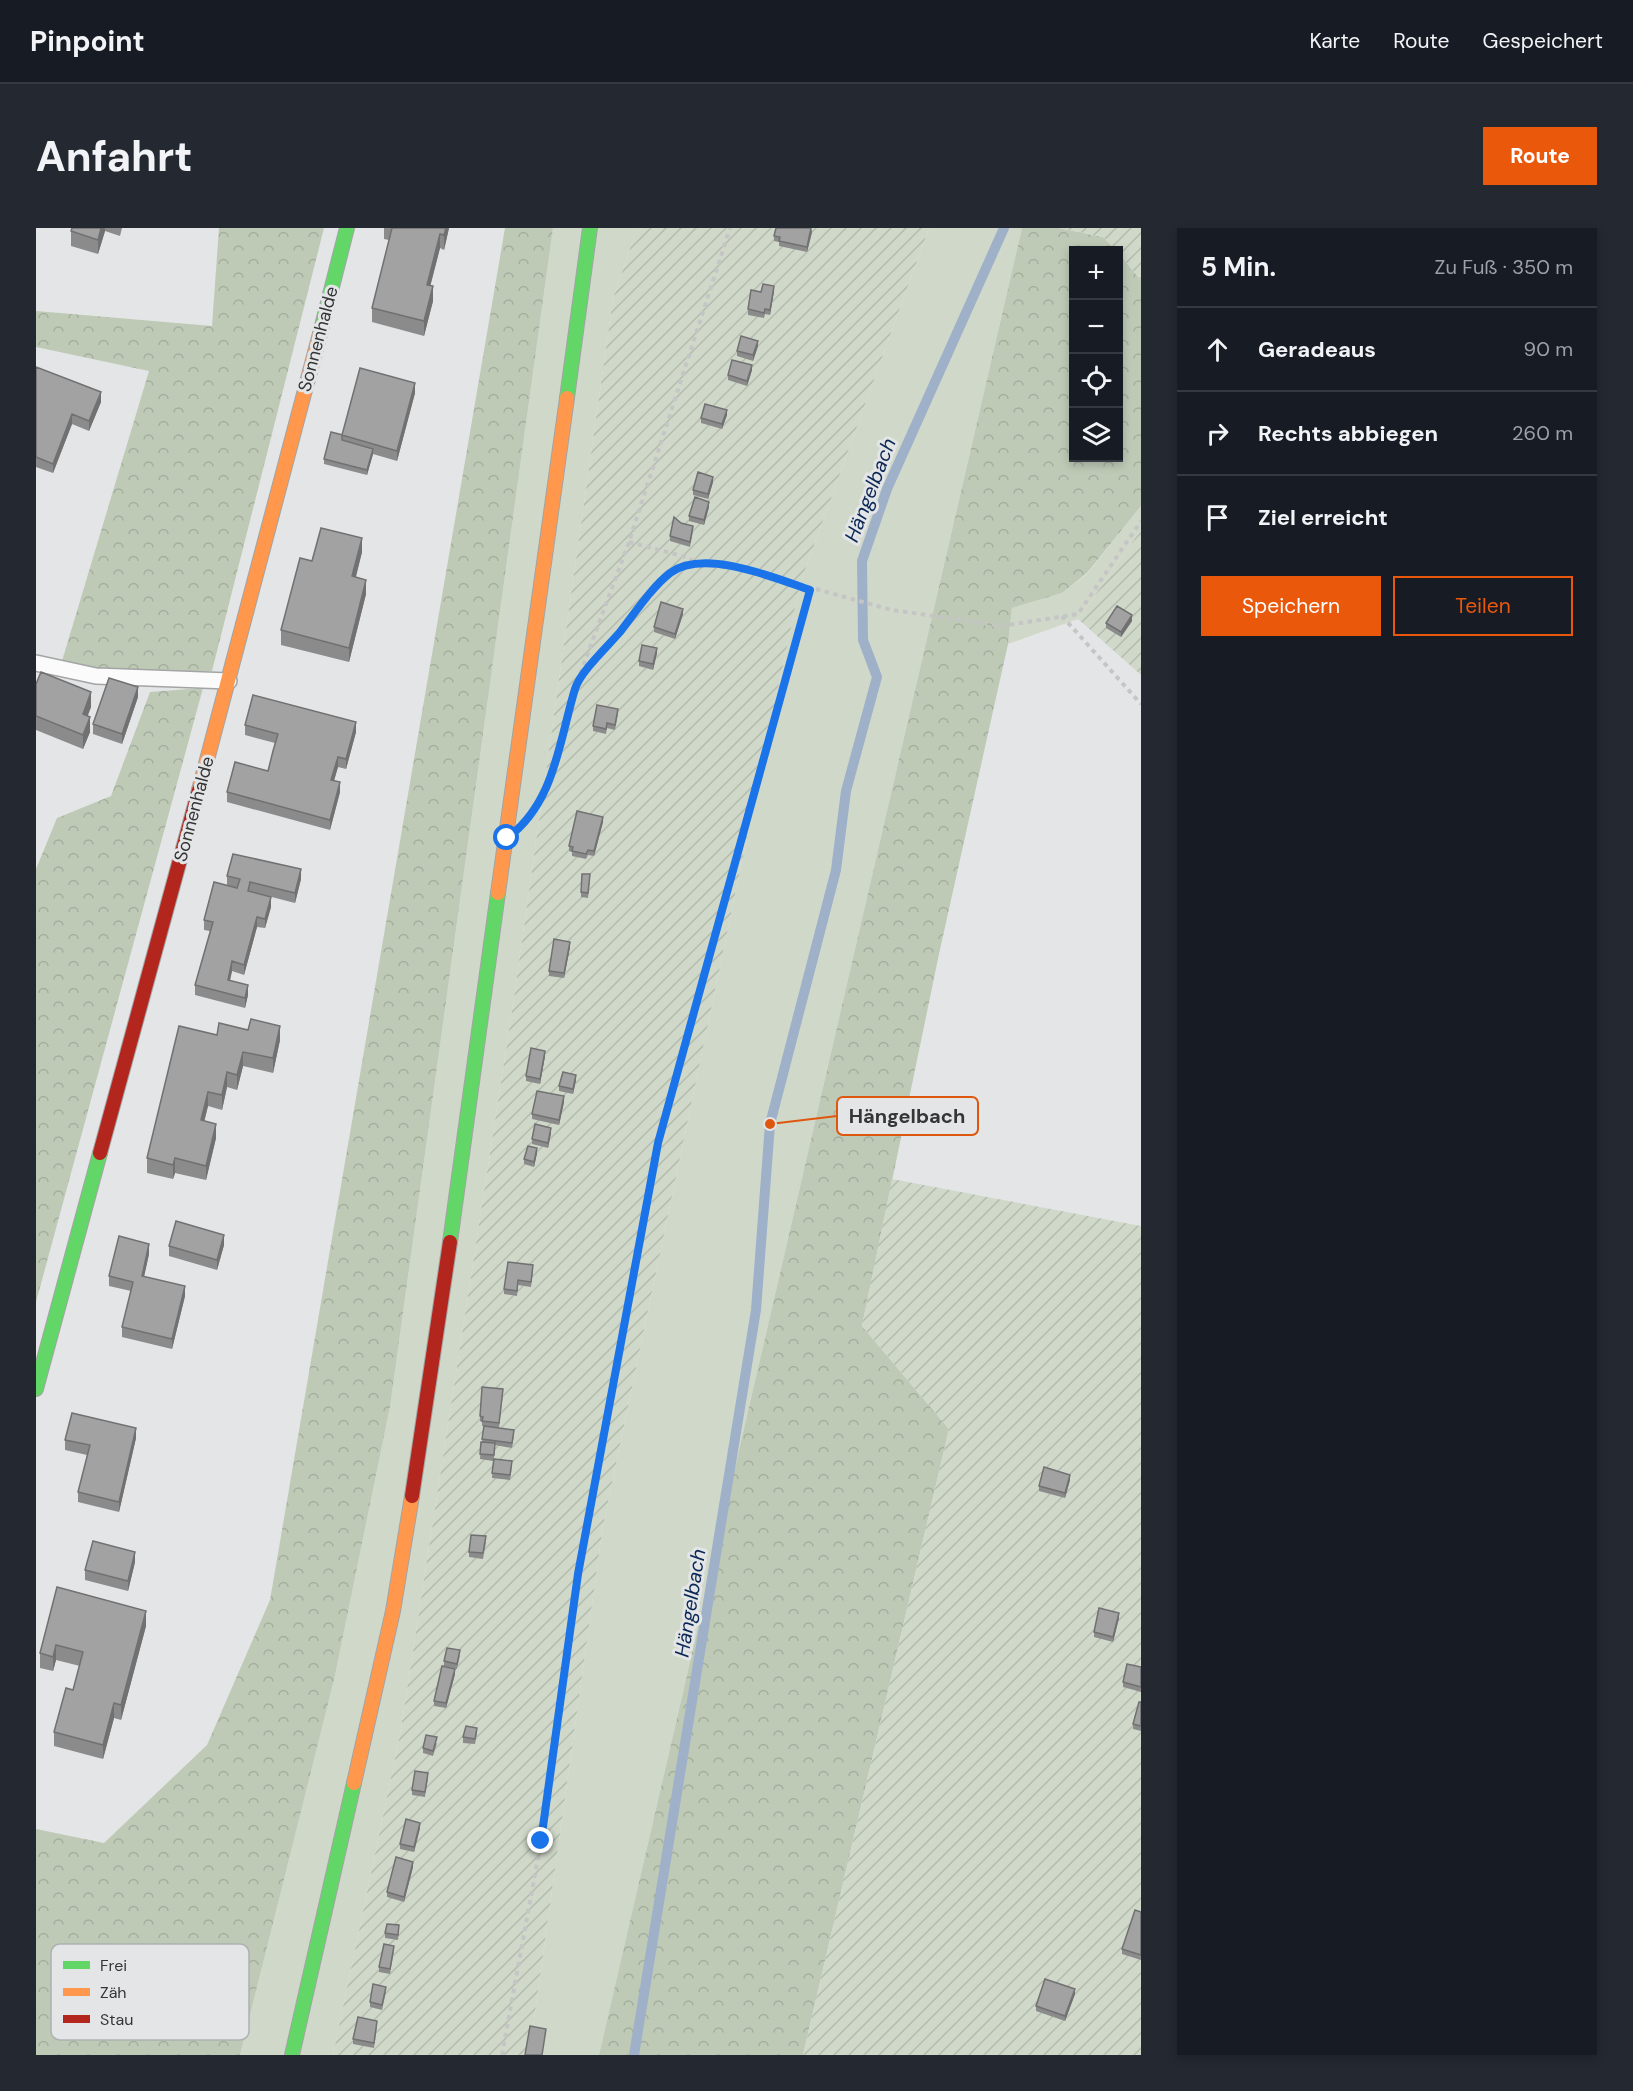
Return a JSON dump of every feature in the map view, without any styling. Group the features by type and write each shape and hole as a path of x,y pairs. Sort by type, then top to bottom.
{"main road":[{"name":"Sonnenhalde","path":"36,1389 229,681 347,228"},
{"path":"292,2055 393,1611 430,1391 590,228"}],"lane":[{"path":"36,663 96,676 229,681"}],"path":[{"path":"547,787 576,685 629,542 730,228"},
{"path":"629,542 686,557 698,563 754,572 810,590 892,610 1002,626 1078,614 1141,521"},
{"path":"576,685 671,572 698,563"},
{"path":"502,2055 541,1841 578,1574 658,1143 810,590"},
{"path":"1062,616 1141,704"}],"green space":[{"path":"219,228 324,228 212,671 108,672 62,661 149,371 36,347 36,311 212,326"},
{"path":"505,228 553,228 390,1407 334,1680 249,2019 249,1944 51,1944 51,2040 244,2040 240,2055 36,2055 36,1829 104,1843 207,1745 270,1600"},
{"path":"553,228 637,228 613,299 512,1011 400,1735 333,2055 240,2055 244,2040 249,2040 249,2019 334,1680 390,1407"},
{"path":"637,228 929,228 800,584 603,1526 529,2055 333,2055 400,1735 512,1011 613,299"},
{"path":"929,228 1022,228 599,2055 529,2055 603,1526 800,584"},
{"path":"1022,228 1059,228 1103,237 1111,246 1069,246 1069,462 1123,462 1123,259 1141,280 1141,506 1087,573 1062,593 1012,608 1008,644 939,954 862,1326 949,1429 803,2055 599,2055"},
{"path":"1059,228 1141,228 1141,280 1123,259 1123,246 1111,246 1103,237"},
{"path":"1141,506 1141,530 1078,619 1008,644 1012,608 1062,593 1087,574"},
{"path":"1141,530 1141,675 1078,619"},
{"path":"203,688 36,1302 36,869 57,818 111,796 150,692"},
{"path":"892,1179 1141,1226 1141,2055 803,2055 949,1429 862,1326"}],"building":[{"path":"72,228 101,228 98,240 71,231"},
{"path":"392,228 446,228 444,235 440,234 427,285 433,286 424,321 372,308"},
{"path":"776,228 811,228 807,247 779,241 780,237 774,236"},
{"path":"763,284 774,286 770,310 765,309 764,313 748,309 751,290 761,292"},
{"path":"741,336 758,341 753,355 737,351"},
{"path":"732,360 752,365 747,381 728,375"},
{"path":"36,367 101,392 89,421 72,414 53,464 36,457"},
{"path":"360,368 415,383 397,451 342,435"},
{"path":"705,404 727,410 722,424 701,418"},
{"path":"331,432 343,435 342,440 373,449 367,470 324,459"},
{"path":"698,472 713,477 708,494 693,490"},
{"path":"695,497 709,502 704,520 689,516"},
{"path":"674,517 681,523 693,526 690,542 670,536"},
{"path":"321,528 362,538 352,576 366,580 349,648 281,630 300,558 312,561"},
{"path":"661,602 683,609 675,634 654,627"},
{"path":"1117,606 1132,615 1121,632 1106,623"},
{"path":"642,645 657,648 653,664 639,661"},
{"path":"41,672 91,692 83,714 90,717 83,735 36,716 36,684"},
{"path":"109,678 138,687 122,734 93,724"},
{"path":"253,695 356,722 346,759 338,757 331,780 340,782 330,820 227,792 235,762 268,771 278,734 245,725"},
{"path":"597,705 618,709 615,725 607,723 606,729 593,726"},
{"path":"577,811 603,817 594,851 588,850 586,854 572,851 573,847 569,846"},
{"path":"233,854 301,869 295,893 250,882 248,891 271,897 265,919 257,917 244,965 232,961 228,980 248,985 245,998 195,985 213,922 204,920 214,882 237,888 240,879 227,876"},
{"path":"582,874 590,874 588,893 581,892"},
{"path":"554,939 570,942 564,973 549,971"},
{"path":"251,1019 280,1026 273,1058 243,1052 237,1075 227,1072 222,1095 208,1092 201,1120 216,1124 206,1166 175,1158 173,1165 147,1158 179,1026 217,1035 219,1023 248,1030"},
{"path":"531,1048 545,1051 540,1079 526,1076"},
{"path":"563,1072 576,1075 573,1089 559,1086"},
{"path":"537,1091 564,1096 559,1120 532,1114"},
{"path":"535,1124 551,1128 548,1143 532,1139"},
{"path":"528,1146 537,1148 534,1162 524,1159"},
{"path":"176,1221 224,1235 217,1260 169,1246"},
{"path":"119,1236 149,1244 142,1276 185,1286 172,1339 122,1327 133,1282 109,1276"},
{"path":"508,1262 533,1265 531,1282 518,1280 517,1291 504,1289"},
{"path":"482,1387 503,1389 499,1423 482,1421 483,1417 480,1416"},
{"path":"72,1413 136,1428 119,1502 78,1492 90,1445 65,1440"},
{"path":"484,1426 514,1430 512,1443 482,1439"},
{"path":"481,1442 495,1443 494,1455 480,1454"},
{"path":"494,1459 512,1461 510,1475 492,1473"},
{"path":"1044,1467 1070,1475 1065,1493 1039,1486"},
{"path":"471,1535 486,1536 483,1553 469,1552"},
{"path":"93,1541 135,1552 128,1581 85,1570"},
{"path":"57,1587 146,1611 121,1705 114,1703 103,1745 54,1732 66,1688 73,1690 83,1652 56,1645 53,1657 40,1653"},
{"path":"1099,1608 1119,1613 1113,1637 1094,1632"},
{"path":"447,1648 460,1650 457,1664 444,1661"},
{"path":"1127,1664 1141,1667 1141,1687 1123,1682"},
{"path":"442,1666 455,1669 446,1703 434,1701"},
{"path":"1139,1702 1141,1702 1141,1726 1133,1724"},
{"path":"466,1726 477,1728 475,1739 463,1737"},
{"path":"426,1735 437,1737 433,1751 423,1748"},
{"path":"415,1771 428,1773 425,1792 412,1790"},
{"path":"406,1819 420,1823 414,1847 400,1844"},
{"path":"396,1857 413,1862 404,1897 387,1892"},
{"path":"1135,1910 1141,1912 1141,1955 1122,1949"},
{"path":"387,1924 399,1925 398,1935 385,1933"},
{"path":"384,1944 394,1946 390,1969 379,1967"},
{"path":"1045,1979 1075,1989 1065,2016 1036,2006"},
{"path":"373,1984 386,1987 382,2005 370,2002"},
{"path":"358,2017 377,2021 374,2043 353,2039"},
{"path":"530,2026 546,2029 542,2055 525,2055"}],"waterway":[{"name":"Hängelbach","path":"634,2055 756,1310 770,1124 836,870 846,791 877,677 863,640 862,561 887,489 1004,228"}],"traffic: fast":[{"path":"322,326 347,228"},
{"path":"567,398 590,228"},
{"path":"450,1242 498,893"},
{"path":"36,1389 100,1153"},
{"path":"292,2055 354,1783"}],"traffic: slow":[{"path":"199,790 322,326"},
{"path":"498,893 567,398"},
{"path":"354,1783 393,1611 412,1496"}],"traffic: jam":[{"path":"100,1153 199,790"},
{"path":"412,1496 450,1242"}],"place":[{"name":"Hängelbach","path":"770,1124"}],"route":[{"path":"507,838 521,828 532,814 547,787 576,685 671,572 698,563 712,564 754,572 810,590 658,1143 578,1574 541,1841"}]}
